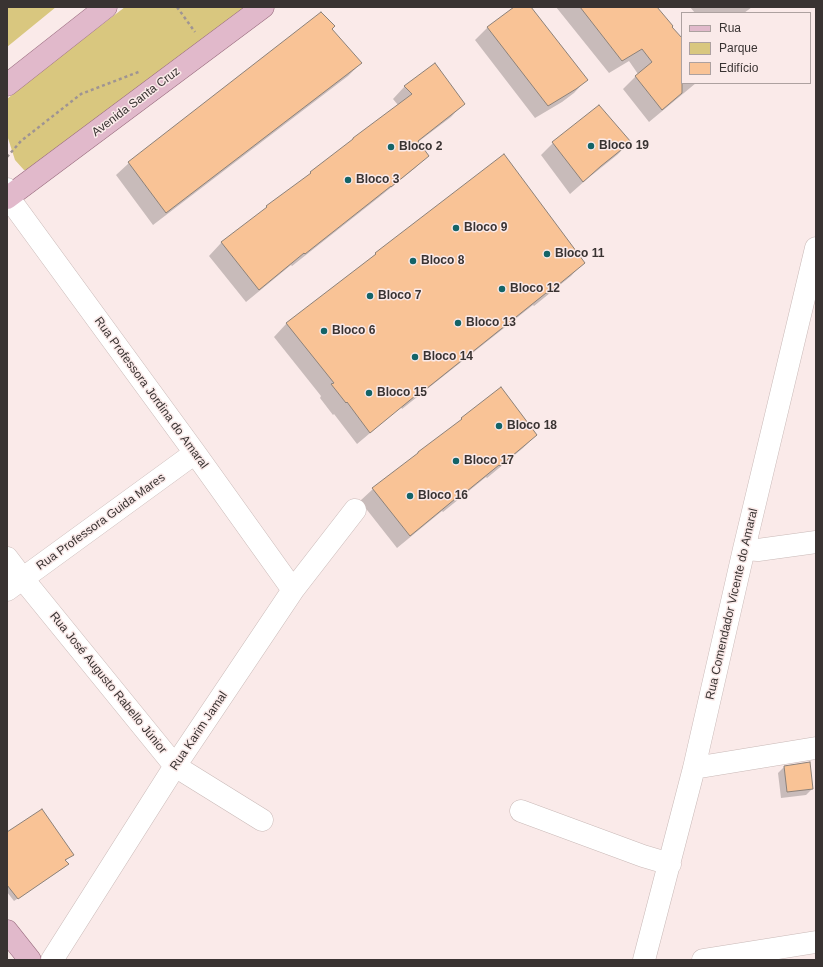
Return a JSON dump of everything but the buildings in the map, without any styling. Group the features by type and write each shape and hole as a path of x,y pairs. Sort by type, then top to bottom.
{"main road":[{"path":"7,85 106,7"},
{"name":"Avenida Santa Cruz","path":"7,195 263,7"},
{"path":"7,930 30,960"}],"street":[{"name":"Rua Professora Jordina do Amaral","path":"7,195 293,590"},
{"name":"Rua Comendador Vicente do Amaral","path":"644,960 694,768 744,549 809,315 816,248"},
{"name":"Rua Professora Guida Mares","path":"15,585 195,453"},
{"name":"Rua Karim Jamal","path":"54,959 175,766 293,590 355,510"},
{"path":"744,549 758,550 816,542"},
{"name":"Rua José Augusto Rabello Júnior","path":"7,558 15,585 175,766 262,820"},
{"path":"694,768 816,748"},
{"path":"521,811 643,856 670,864"},
{"path":"704,960 816,942"}],"path":[{"path":"177,7 197,35"},
{"path":"7,157 21,141 81,94 141,70"}],"green space":[{"path":"7,7 56,7 7,47"},
{"path":"125,7 249,7 32,170 24,170 15,160 7,135 7,99"}],"place":[{"name":"Bloco 19","path":"591,146"},
{"name":"Bloco 2","path":"391,147"},
{"name":"Bloco 3","path":"348,180"},
{"name":"Bloco 9","path":"456,228"},
{"name":"Bloco 11","path":"547,254"},
{"name":"Bloco 8","path":"413,261"},
{"name":"Bloco 12","path":"502,289"},
{"name":"Bloco 7","path":"370,296"},
{"name":"Bloco 13","path":"458,323"},
{"name":"Bloco 6","path":"324,331"},
{"name":"Bloco 14","path":"415,357"},
{"name":"Bloco 15","path":"369,393"},
{"name":"Bloco 18","path":"499,426"},
{"name":"Bloco 17","path":"456,461"},
{"name":"Bloco 16","path":"410,496"}]}
